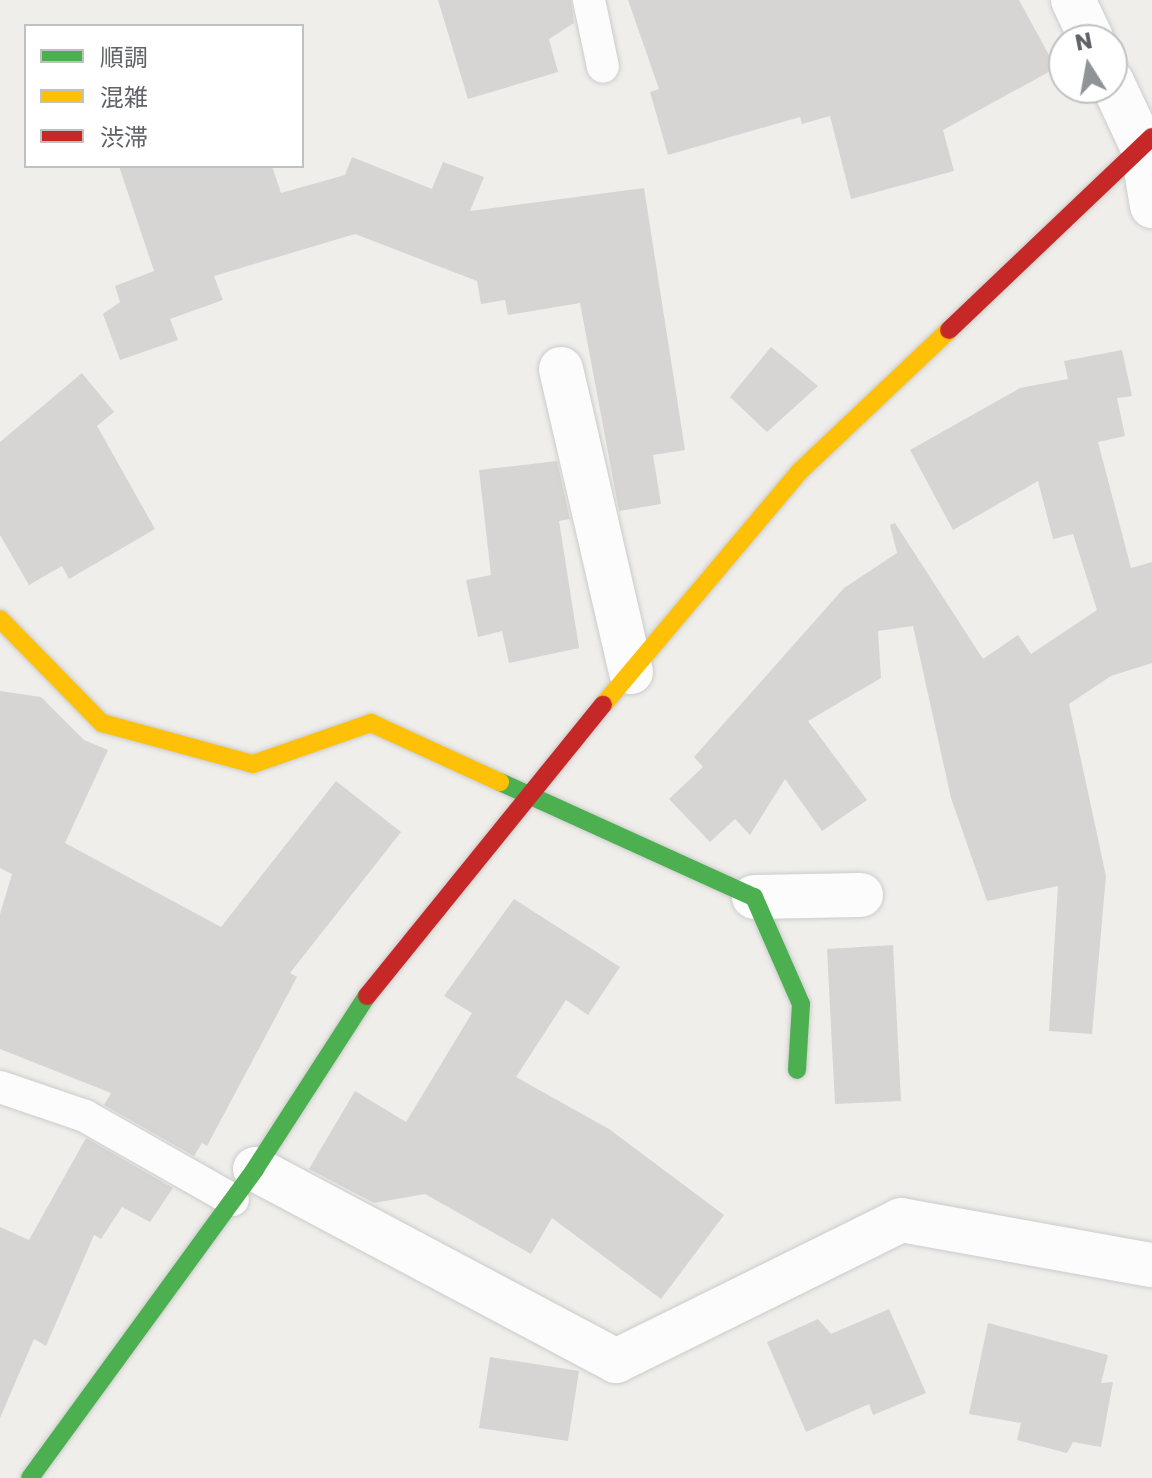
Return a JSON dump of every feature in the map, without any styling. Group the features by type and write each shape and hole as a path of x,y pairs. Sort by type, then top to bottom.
{"street":[{"path":"1073,0 1084,24"},
{"path":"1125,104 1147,142 1152,206"},
{"path":"30,1478 244,1185 378,979 531,791 799,472 1147,142"},
{"path":"561,369 631,672"},
{"path":"0,619 102,723 253,764 371,723 531,791 754,897 861,895"},
{"path":"754,897 801,1004 797,1070"},
{"path":"244,1185 616,1361 901,1220 1152,1265"}],"lane":[{"path":"589,0 603,67"},
{"path":"0,1087 85,1116 244,1185"}],"building":[{"path":"438,0 571,0 574,23 549,39 558,72 468,99"},
{"path":"628,0 1019,0 1048,53 1048,72 943,130 954,171 851,199 830,116 802,124 800,117 668,155 650,92 659,89"},
{"path":"352,157 432,189 443,162 484,177 470,211 644,188 685,450 653,455 661,504 619,511 580,303 508,315 505,300 481,304 477,281 355,234 214,276 223,300 170,319 178,340 120,360 103,314 120,302 115,286 154,271 120,168 273,168 281,193 345,175"},
{"path":"771,347 818,386 767,432 730,397"},
{"path":"1122,350 1132,396 1117,398 1125,436 1098,442 1131,568 1152,562 1152,663 1111,676 1069,704 1106,876 1092,1034 1049,1031 1058,886 987,901 951,798 913,626 878,631 881,678 808,721 867,800 822,831 785,779 750,835 735,819 710,842 669,799 703,767 694,757 844,588 897,553 890,525 895,523 983,659 1018,635 1031,654 1097,610 1073,534 1053,539 1038,481 953,530 910,450 1020,388 1068,379 1064,361"},
{"path":"82,373 114,412 97,426 155,529 69,579 62,566 29,585 0,535 0,442"},
{"path":"557,461 570,519 559,521 579,648 509,663 502,631 478,637 466,580 491,575 479,470"},
{"path":"0,691 41,697 84,740 108,750 65,843 221,927 336,781 401,832 290,973 297,977 207,1146 202,1143 194,1156 104,1105 111,1093 0,1049 0,914 12,874 0,868"},
{"path":"514,899 620,967 588,1015 566,1000 516,1077 609,1129 724,1215 661,1299 552,1218 531,1254 425,1194 374,1203 309,1169 355,1091 406,1122 472,1013 444,996"},
{"path":"893,945 901,1101 835,1104 827,949"},
{"path":"86,1138 173,1188 150,1222 122,1207 101,1239 94,1235 46,1346 34,1339 0,1418 0,1227 29,1240"},
{"path":"889,1309 926,1393 873,1415 869,1404 806,1432 767,1342 818,1319 831,1334"},
{"path":"988,1323 1108,1355 1101,1383 1113,1382 1101,1447 1073,1442 1067,1453 1017,1440 1021,1423 969,1414"},
{"path":"490,1357 579,1371 568,1441 479,1428"}],"traffic: fast":[{"path":"500,782 754,897 801,1004 797,1070"},
{"path":"30,1478 255,1169 367,996"}],"traffic: slow":[{"path":"603,705 799,472 949,330"},
{"path":"0,619 102,723 253,764 371,723 500,782"}],"traffic: jam":[{"path":"949,330 1152,137"},
{"path":"367,996 603,705"}]}
